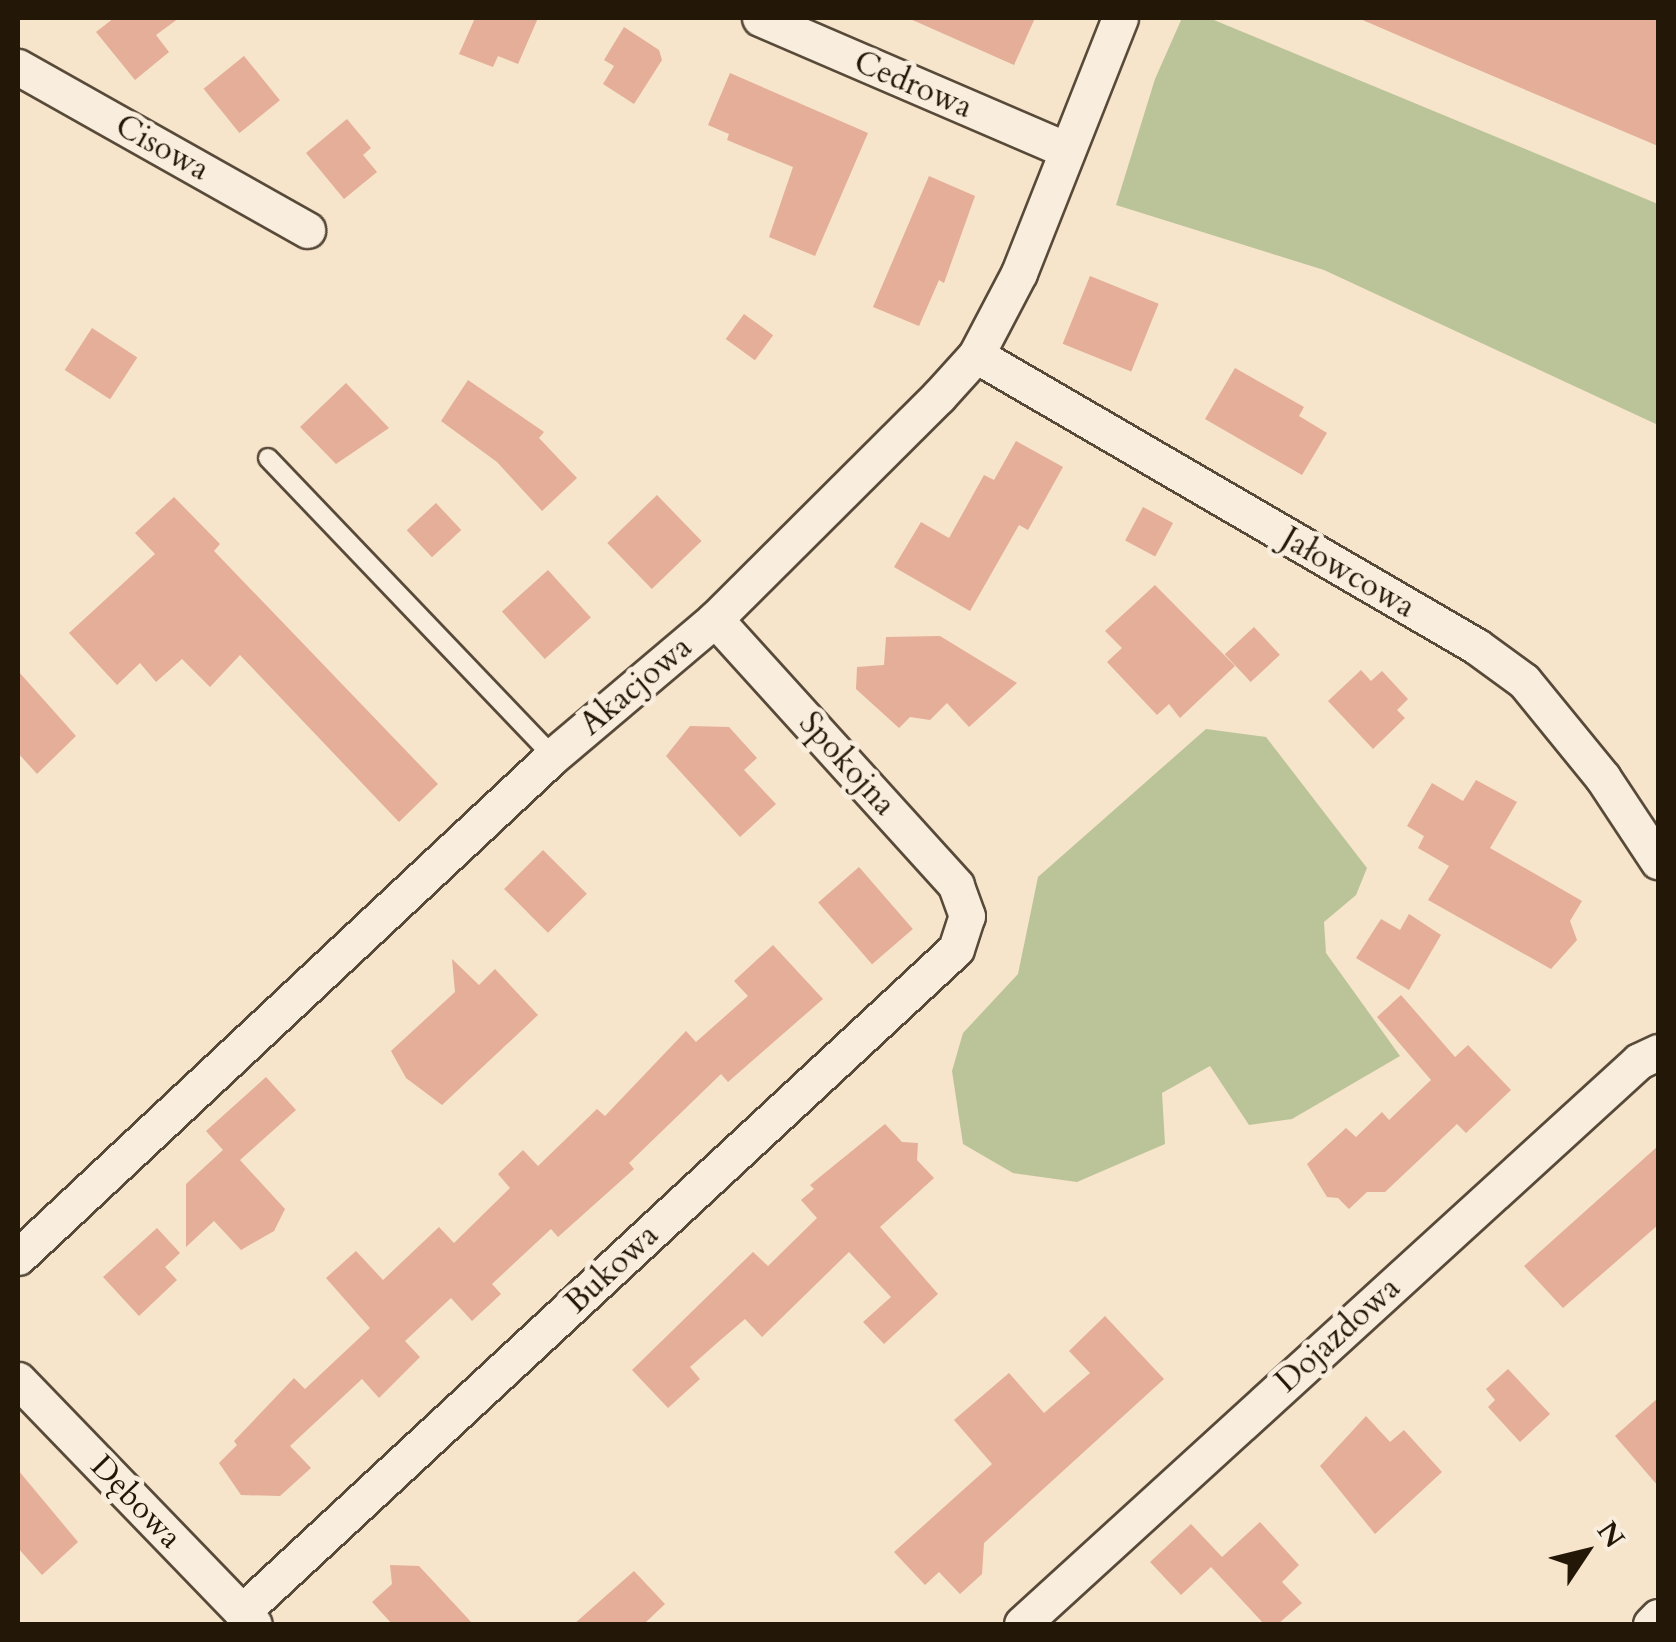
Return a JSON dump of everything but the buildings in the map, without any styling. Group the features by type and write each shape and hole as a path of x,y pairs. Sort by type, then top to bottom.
{"street":[{"name":"Cedrowa","path":"760,18 1066,150"},
{"name":"Akacjowa","path":"18,1257 553,756 715,619 976,355 1019,273 1120,18"},
{"name":"Cisowa","path":"18,67 307,230"},
{"name":"Jałowcowa","path":"976,355 1476,646 1524,682 1603,778 1658,861"},
{"name":"Spokojna","path":"715,619 956,885 967,916"},
{"name":"Bukowa","path":"248,1618 956,949 967,916"},
{"name":"Dojazdowa","path":"1022,1624 1639,1061 1658,1052"},
{"name":"Dębowa","path":"18,1380 248,1618"},
{"path":"1651,1624 1658,1617"}],"lane":[{"path":"268,458 553,756"}],"green space":[{"path":"1182,18 1209,18 1658,204 1658,425 1324,270 1116,205 1155,79"},
{"path":"1206,729 1266,737 1367,868 1356,895 1324,922 1326,953 1400,1056 1292,1119 1249,1125 1210,1066 1162,1093 1165,1144 1077,1182 1013,1173 963,1144 952,1071 963,1033 1018,974 1038,877"}]}
